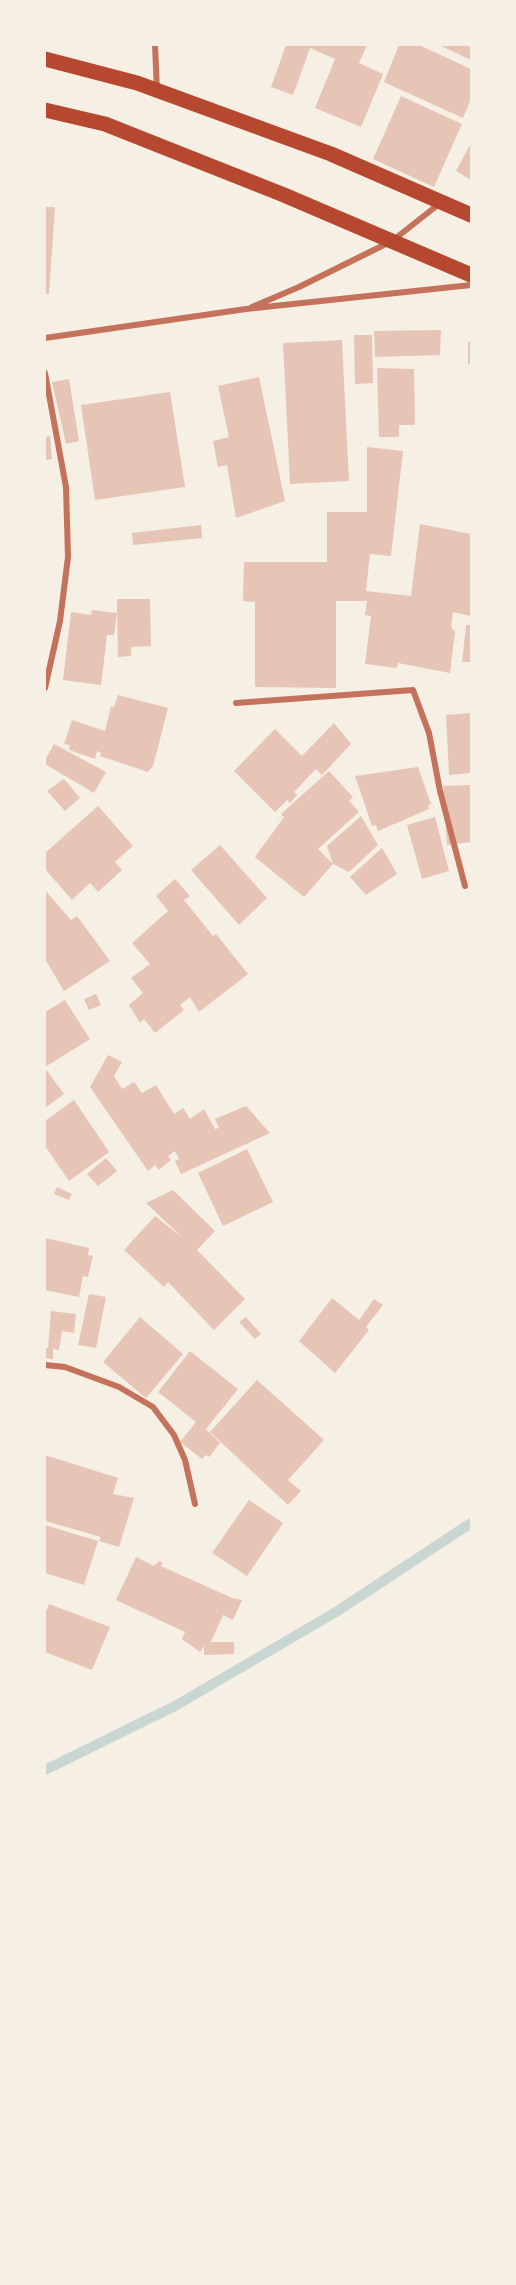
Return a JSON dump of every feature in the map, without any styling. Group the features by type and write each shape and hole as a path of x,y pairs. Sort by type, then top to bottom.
{"main road":[{"path":"45,59 137,83 331,154 471,215"},
{"path":"45,110 105,124 284,195 471,275"}],"street":[{"path":"155,45 158,91"},
{"path":"246,309 299,287 392,241 441,202"},
{"path":"45,338 246,309 471,285"},
{"path":"45,373 66,487 68,557 60,621 45,688"},
{"path":"236,703 413,690 429,733 440,790 465,886"},
{"path":"45,1365 65,1367 108,1383 153,1407 174,1435 185,1460 195,1504"}],"building":[{"path":"286,45 367,45 359,63 383,74 361,127 315,108 335,59 310,48 293,95 271,87"},
{"path":"399,45 419,45 471,69 471,99 463,118 384,82"},
{"path":"439,45 468,45 471,48 471,60"},
{"path":"401,96 462,124 434,187 373,159"},
{"path":"471,143 471,180 456,171"},
{"path":"45,207 55,207 49,294 45,294"},
{"path":"441,330 440,355 375,357 374,331"},
{"path":"354,335 372,335 373,383 355,384"},
{"path":"342,340 349,481 290,484 283,343"},
{"path":"471,341 471,364 468,364 468,342"},
{"path":"377,368 414,369 415,425 399,425 399,437 379,437"},
{"path":"259,377 285,501 236,518 227,465 218,467 213,441 229,437 218,386"},
{"path":"69,379 79,441 66,444 52,382"},
{"path":"170,392 185,487 95,500 81,405"},
{"path":"50,436 52,459 45,460 45,437"},
{"path":"367,447 403,451 391,556 370,554 366,591 411,596 420,524 471,534 471,616 453,612 451,627 455,632 450,673 398,663 397,668 365,664 371,616 365,615 367,601 336,601 336,688 255,687 255,602 243,601 244,562 327,562 327,512 367,512"},
{"path":"201,525 202,538 133,545 132,533"},
{"path":"117,599 150,599 151,646 131,647 131,656 118,657"},
{"path":"92,610 117,613 114,635 107,635 101,685 63,680 71,612 91,615"},
{"path":"466,625 471,625 471,662 462,662"},
{"path":"118,695 168,708 153,766 148,772 100,756 101,753 97,751 95,759 69,750 70,745 64,744 72,720 105,731 111,706 114,707"},
{"path":"471,713 471,773 449,775 446,715"},
{"path":"334,723 351,744 322,775 316,769 294,792 297,795 290,803 287,800 275,812 234,771 275,729 302,756"},
{"path":"54,744 106,772 94,793 45,764"},
{"path":"418,767 431,804 428,805 429,809 378,831 376,825 372,826 355,776"},
{"path":"329,771 353,797 349,801 359,812 318,849 333,864 304,897 255,857 284,817 281,814"},
{"path":"64,779 80,798 65,811 47,791"},
{"path":"471,785 471,842 447,845 443,786"},
{"path":"98,806 133,846 115,862 122,870 98,892 90,883 72,900 45,869 45,853"},
{"path":"361,816 378,845 349,872 333,864 327,846"},
{"path":"435,817 449,871 422,879 407,825"},
{"path":"220,845 267,898 239,925 191,870"},
{"path":"382,848 397,874 366,895 350,877"},
{"path":"175,879 190,896 184,900 213,936 216,934 248,974 199,1012 190,997 180,1005 184,1010 155,1033 144,1019 140,1023 129,1005 143,993 131,978 150,964 132,943 168,911 156,896"},
{"path":"45,890 71,920 77,916 110,961 64,991 45,959"},
{"path":"96,994 101,1005 89,1010 84,999"},
{"path":"65,1000 90,1039 45,1067 45,1012"},
{"path":"108,1055 122,1062 114,1076 122,1089 134,1082 142,1093 156,1085 174,1114 183,1108 190,1119 204,1109 215,1129 219,1128 215,1119 246,1106 270,1133 181,1174 175,1161 179,1159 175,1151 168,1156 171,1160 159,1170 155,1165 148,1171 90,1087"},
{"path":"45,1068 64,1094 45,1108"},
{"path":"74,1100 109,1152 69,1181 45,1146 45,1121"},
{"path":"247,1149 273,1202 223,1226 198,1173"},
{"path":"106,1158 117,1171 98,1186 87,1174"},
{"path":"57,1187 72,1194 69,1200 54,1194"},
{"path":"173,1190 215,1231 197,1250 245,1299 214,1330 168,1282 164,1287 124,1250 155,1216 183,1238 146,1203"},
{"path":"45,1238 89,1248 88,1255 93,1256 88,1277 83,1276 79,1297 45,1290"},
{"path":"89,1294 106,1297 96,1348 78,1345"},
{"path":"332,1298 359,1320 374,1299 383,1305 366,1327 369,1330 335,1373 299,1341"},
{"path":"51,1311 76,1314 74,1333 62,1331 59,1350 53,1349 53,1359 45,1358"},
{"path":"140,1317 183,1354 146,1398 103,1362"},
{"path":"246,1317 261,1334 255,1339 239,1322"},
{"path":"190,1351 238,1389 206,1429 220,1443 209,1457 206,1455 202,1459 180,1442 196,1422 158,1392"},
{"path":"257,1380 324,1440 288,1480 301,1491 288,1505 210,1432"},
{"path":"45,1455 118,1478 113,1494 134,1498 119,1547 99,1541 101,1537 45,1521"},
{"path":"249,1500 283,1523 247,1576 212,1553"},
{"path":"45,1525 98,1541 84,1585 45,1573"},
{"path":"136,1557 154,1566 159,1561 163,1563 161,1566 232,1598 242,1600 233,1620 223,1615 211,1642 234,1642 234,1654 204,1655 204,1646 200,1652 182,1639 185,1632 116,1600"},
{"path":"49,1604 110,1627 92,1670 45,1652 45,1614"}],"waterway":[{"path":"45,1770 175,1706 336,1612 471,1523"}]}
